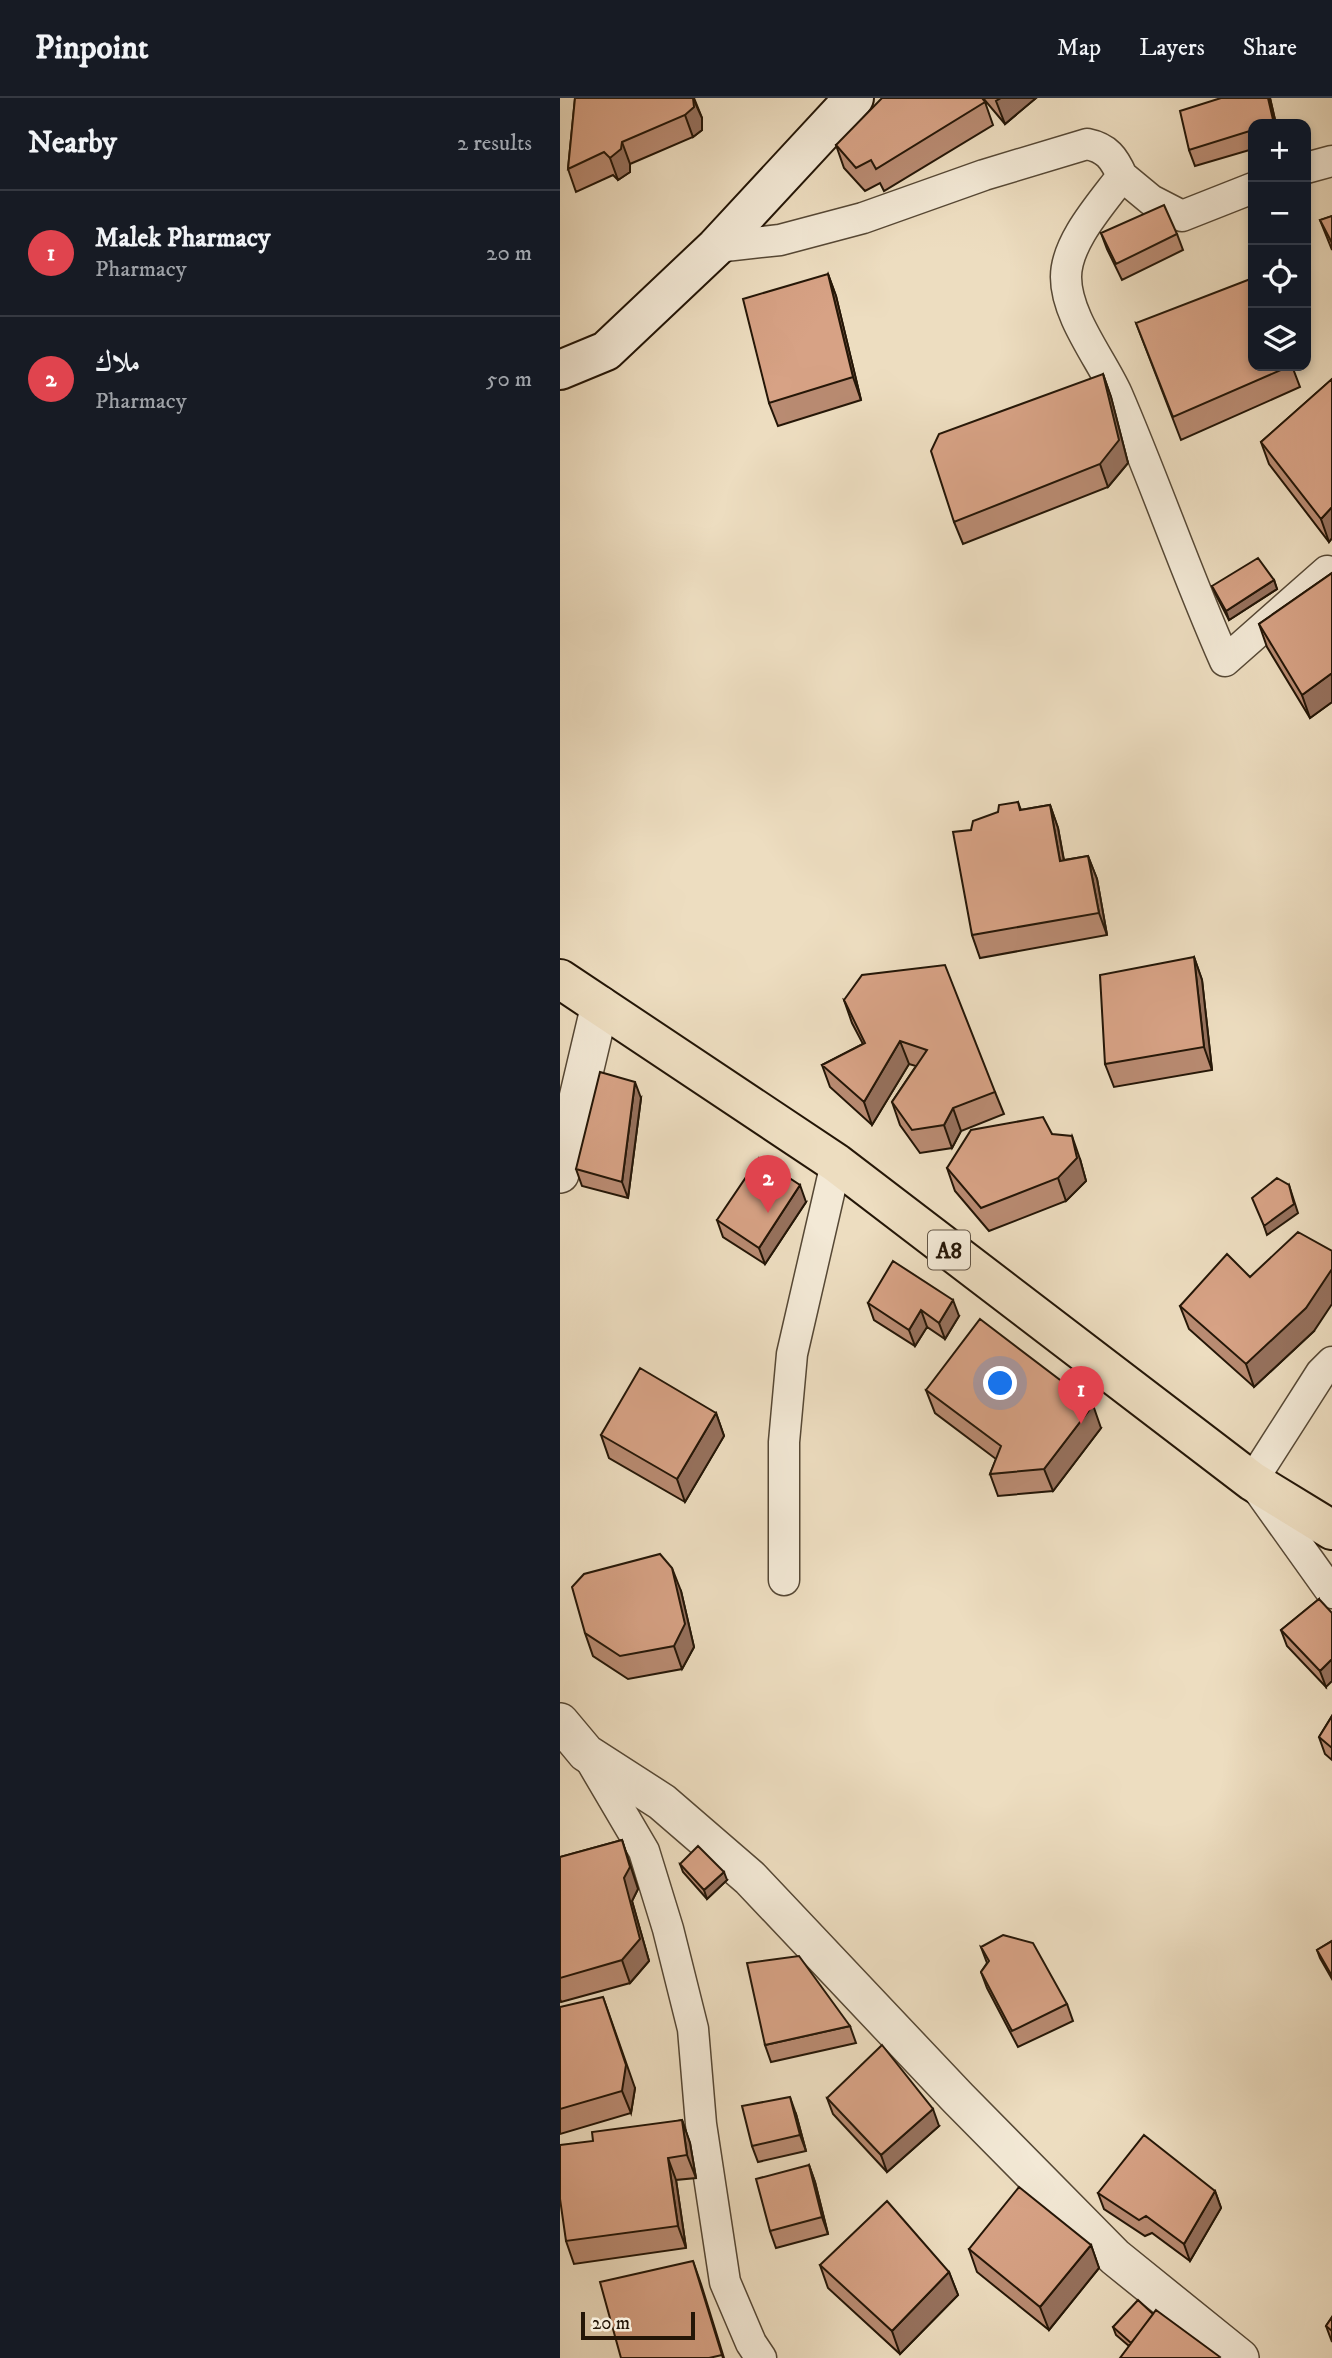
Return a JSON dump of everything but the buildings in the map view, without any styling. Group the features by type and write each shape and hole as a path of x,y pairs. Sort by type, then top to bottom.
{"highway":[{"name":"A8","path":"560,979 836,1163 1252,1481 1332,1530"}],"main road":[{"path":"560,370 606,351 716,247 854,98"}],"street":[{"path":"716,247 780,240 851,221 984,175 1087,144 1102,147 1115,160 1122,176 1151,200 1182,216 1248,190"},
{"path":"1311,167 1332,162"},
{"path":"1122,176 1082,229 1070,257 1066,278 1079,324 1116,392 1224,661 1327,571"},
{"path":"560,1174 600,1005"},
{"path":"785,1580 784,1442 792,1354 836,1163"},
{"path":"1332,1362 1321,1373 1252,1481 1332,1593"},
{"path":"560,1722 586,1753 644,1851 668,1929 693,2029 687,2127 725,2282 751,2343 761,2358"},
{"path":"586,1753 662,1802 750,1878 948,2088 1115,2257 1240,2358"}],"place":[{"name":"ملاك","path":"768,1213"},
{"name":"Malek Pharmacy","path":"1081,1424"}]}
